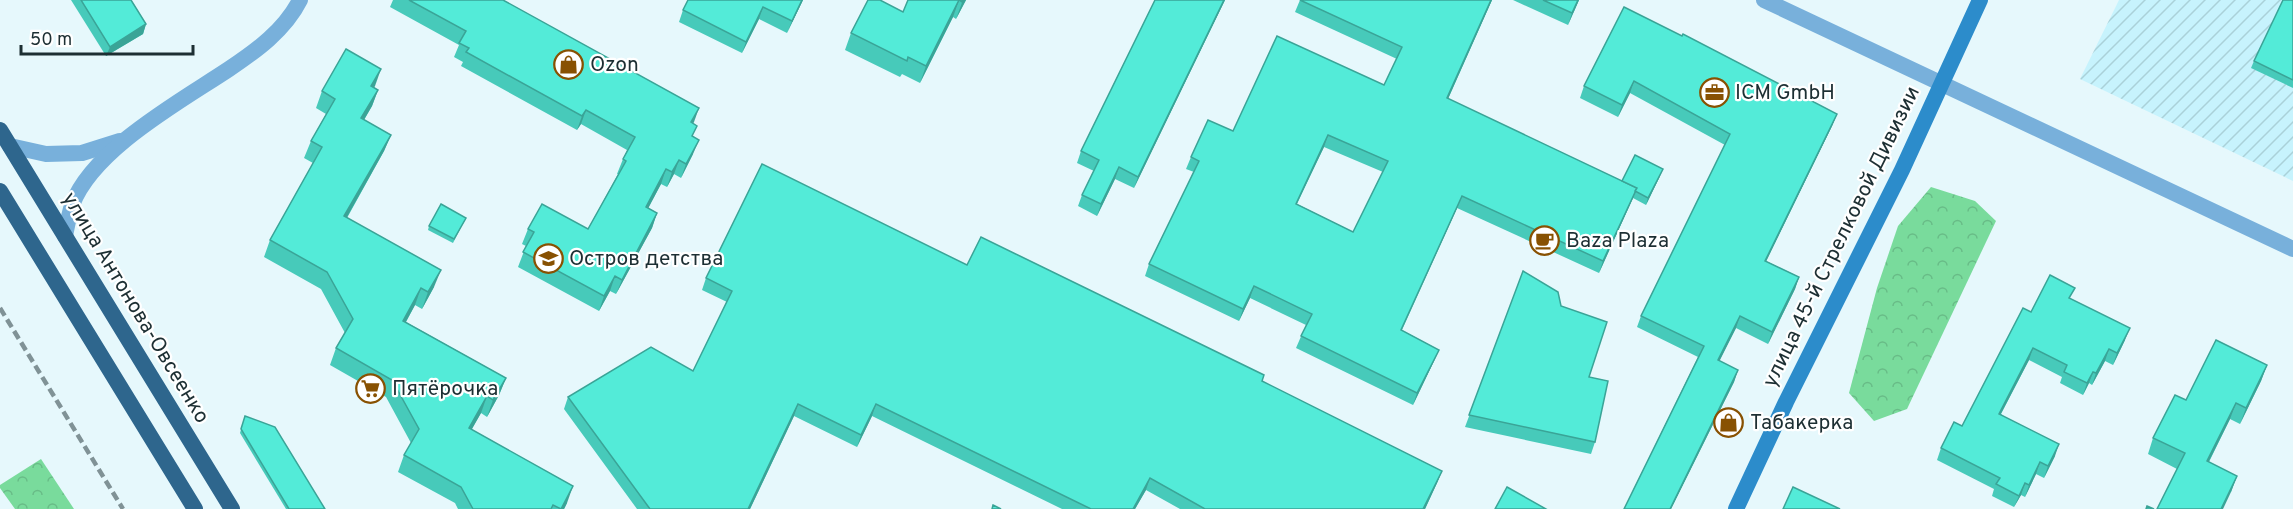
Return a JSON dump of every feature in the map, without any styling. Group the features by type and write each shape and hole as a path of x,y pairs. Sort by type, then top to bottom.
{"highway":[{"name":"улица Антонова-Овсеенко","path":"0,130 232,509"},
{"path":"0,191 195,509"}],"main road":[{"name":"улица 45-й Стрелковой Дивизии","path":"1736,509 1786,402 1902,170 1980,0"}],"street":[{"path":"65,236 73,203 94,169 123,140 259,50 295,10 300,0"},
{"path":"1764,0 1942,83"},
{"name":"улица 45-й Стрелковой Дивизии","path":"1942,83 2293,249"},
{"path":"10,146 46,153 82,153 123,140"}],"shaded area":[{"path":"2119,0 2293,0 2293,181 2080,79"}],"green space":[{"path":"1931,187 1975,201 1996,221 1907,409 1874,421 1849,393 1877,288 1898,226"},
{"path":"41,459 74,509 15,509 0,488 0,485"}],"building":[{"path":"81,0 131,0 146,24 110,47"},
{"path":"409,0 503,0 699,108 691,122 697,126 692,136 699,140 686,164 679,160 672,172 666,169 646,207 657,213 622,280 615,276 604,296 523,252 534,232 528,229 542,204 588,229 626,161 623,159 635,137 586,110 582,116 466,52 469,48 459,43 466,31"},
{"path":"688,0 802,0 792,21 763,7 746,42 683,10"},
{"path":"868,0 880,0 903,12 908,0 959,0 926,66 908,57 907,61 851,33"},
{"path":"1155,0 1224,0 1138,177 1119,167 1101,204 1082,195 1099,160 1081,151"},
{"path":"1300,0 1491,0 1447,98 1637,188 1603,261 1462,196 1401,330 1439,350 1417,393 1301,336 1312,314 1254,286 1243,309 1149,264 1199,161 1191,157 1208,120 1233,131 1277,36 1384,85 1402,47","holes":["1328,135 1388,161 1353,232 1296,204"]},
{"path":"1543,0 1578,0 1572,13"},
{"path":"2283,0 2293,0 2293,80 2254,61"},
{"path":"1624,7 1682,36 1683,34 1837,114 1765,261 1799,277 1772,332 1740,316 1718,360 1738,370 1670,509 1624,509 1704,346 1641,316 1730,134 1634,81 1622,105 1584,86"},
{"path":"346,49 381,69 371,86 378,90 361,118 391,135 344,216 441,270 428,292 421,288 403,321 506,378 493,400 487,396 469,428 573,486 561,509 553,505 551,509 473,509 461,487 404,455 419,429 392,380 336,348 353,319 327,272 270,240 322,147 311,141 335,99 322,91"},
{"path":"1635,155 1663,169 1648,198 1635,191 1637,188 1622,181"},
{"path":"762,164 967,265 981,237 1264,375 1262,381 1442,471 1423,509 1205,509 1150,478 1133,509 1091,509 876,404 861,435 798,404 748,509 650,509 568,397 651,347 693,371 732,291 706,278"},
{"path":"441,204 466,218 454,239 429,226"},
{"path":"1523,271 1558,292 1561,306 1607,322 1589,377 1608,381 1595,442 1469,415"},
{"path":"2050,275 2075,288 2069,298 2130,328 2117,353 2109,349 2096,373 2093,372 2087,383 2064,372 2067,365 2033,348 1999,414 2059,444 2048,466 2040,462 2029,485 2025,483 2019,496 1996,484 2000,478 1941,448 1954,422 1962,426 2023,308 2031,312"},
{"path":"2216,340 2267,365 2246,408 2236,403 2207,461 2237,476 2221,509 2157,509 2185,453 2153,438 2175,395 2186,400"},
{"path":"245,416 275,427 325,509 289,509 241,429"},
{"path":"1507,487 1546,509 1495,509"},
{"path":"1793,487 1840,509 1783,509"}],"railway":[{"path":"0,308 123,509"}],"place":[{"name":"Ozon","path":"569,65"},
{"name":"ICM GmbH","path":"1714,93"},
{"name":"Baza Plaza","path":"1545,241"},
{"name":"Остров детства","path":"548,259"},
{"name":"Пятёрочка","path":"371,389"},
{"name":"Табакерка","path":"1729,423"}]}
